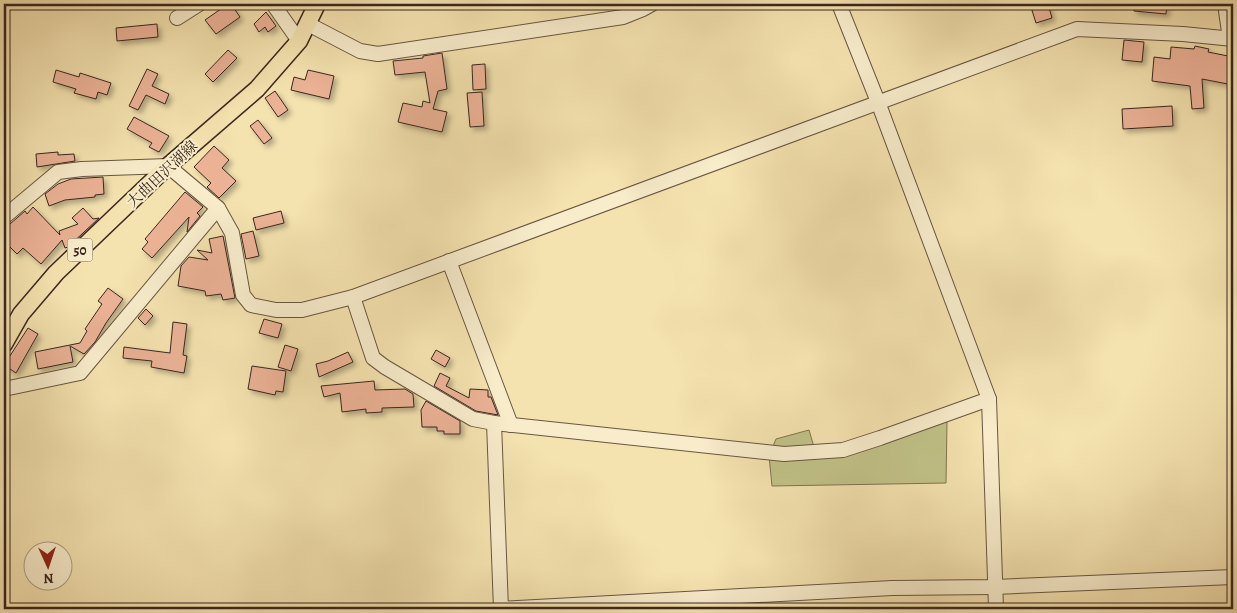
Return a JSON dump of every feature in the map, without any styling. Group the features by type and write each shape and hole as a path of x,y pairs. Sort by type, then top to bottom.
{"main road":[{"name":"大曲田沢湖線","path":"4,344 21,314 56,273 168,166 257,89 299,41 317,4"}],"street":[{"path":"178,18 199,4"},
{"path":"273,4 299,41"},
{"path":"308,24 360,51 378,54 623,17 652,4"},
{"path":"839,4 878,102 989,399 996,609"},
{"path":"4,217 58,172 82,168 168,166 218,208 232,233 243,295 251,305 276,310 302,310 353,297 1077,29 1182,34 1232,39 1225,4"},
{"path":"4,389 80,373 88,366 218,208"},
{"path":"450,261 511,425"},
{"path":"353,297 373,358 385,367 474,419 494,423 784,454 844,450 989,399"},
{"path":"494,423 500,609 892,588 995,587 1233,577"}],"green space":[{"path":"920,420 947,422 946,483 772,486 769,456 776,439 809,430 814,447 839,446"}],"building":[{"path":"228,4 231,4 240,17 216,34 205,20"},
{"path":"1030,4 1048,4 1052,18 1036,23"},
{"path":"1134,4 1167,4 1166,14 1134,11"},
{"path":"266,12 276,26 268,32 265,27 259,32 254,24"},
{"path":"157,24 158,37 117,41 116,28"},
{"path":"1124,40 1144,42 1142,62 1122,60"},
{"path":"1195,46 1209,49 1208,52 1233,57 1233,85 1202,79 1204,108 1192,109 1190,86 1152,81 1154,57 1170,59 1171,47 1194,49"},
{"path":"228,50 237,58 213,82 205,74"},
{"path":"442,53 447,89 438,91 433,109 447,112 442,132 398,122 403,103 422,107 423,101 430,103 425,72 395,75 393,61 423,58 423,56"},
{"path":"485,64 486,89 473,90 472,65"},
{"path":"147,69 158,74 152,86 169,94 165,104 146,95 138,110 129,106"},
{"path":"56,70 79,77 80,73 111,83 107,95 98,92 96,99 74,93 76,89 53,82"},
{"path":"308,70 334,76 329,99 291,90 294,77 305,80"},
{"path":"275,91 288,110 278,117 265,98"},
{"path":"482,92 484,126 470,127 467,93"},
{"path":"1172,106 1173,126 1123,129 1122,109"},
{"path":"134,117 169,136 159,152 149,147 152,143 127,129"},
{"path":"258,120 272,138 264,144 250,126"},
{"path":"214,146 229,160 222,168 236,181 219,198 207,187 211,183 194,167"},
{"path":"58,152 58,155 74,154 75,161 37,167 36,154"},
{"path":"103,177 104,194 95,195 95,197 65,200 49,206 45,194 58,184 71,179"},
{"path":"185,192 203,207 197,213 200,216 187,232 189,217 152,258 142,249 148,242 145,239"},
{"path":"33,207 60,235 59,231 78,224 72,218 83,208 93,219 99,218 68,247 65,248 62,240 41,264 23,248 17,254 4,241 4,226 10,224 25,211 27,214"},
{"path":"281,211 284,223 256,230 253,218"},
{"path":"253,231 259,256 246,259 241,234"},
{"path":"223,236 235,298 223,300 221,294 206,296 205,291 178,286 181,266 189,257 208,260 197,250 212,253 209,239"},
{"path":"108,288 123,299 95,342 84,354 70,346 73,362 38,369 35,352 80,343 87,331 85,329 102,304 98,301"},
{"path":"146,309 153,316 145,325 138,318"},
{"path":"264,319 282,324 278,338 259,333"},
{"path":"173,322 187,324 183,355 187,356 184,373 151,367 152,361 123,358 124,347 170,353"},
{"path":"28,328 38,334 16,373 4,365"},
{"path":"285,345 298,349 291,371 278,367"},
{"path":"436,350 450,358 445,367 431,359"},
{"path":"348,352 353,362 319,377 316,364"},
{"path":"252,366 286,371 283,392 276,391 275,395 248,389"},
{"path":"440,373 450,378 446,386 469,398 470,389 488,390 488,397 491,397 498,415 476,411 434,386"},
{"path":"374,381 375,390 405,389 413,394 414,407 382,408 382,412 366,413 366,409 342,412 340,393 324,397 321,386"},
{"path":"426,401 460,421 460,434 444,434 444,431 437,431 437,427 422,427 421,410"}]}
